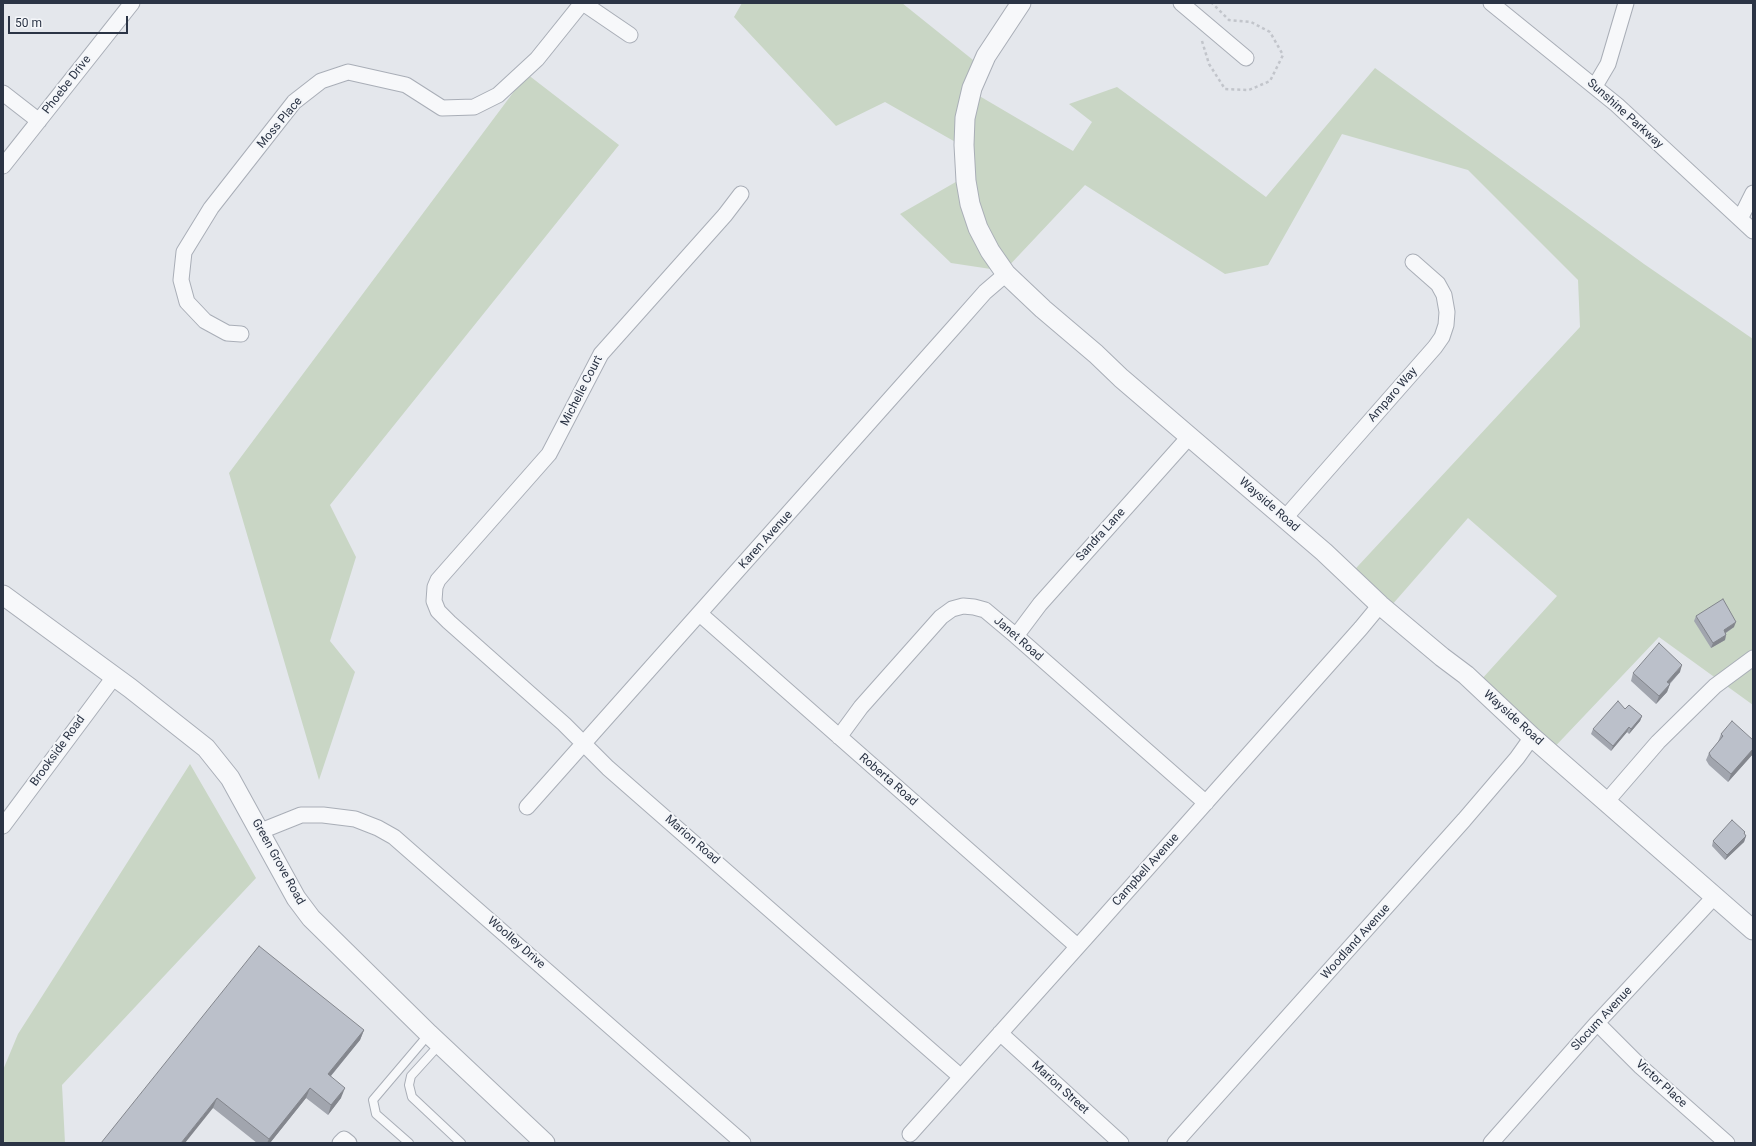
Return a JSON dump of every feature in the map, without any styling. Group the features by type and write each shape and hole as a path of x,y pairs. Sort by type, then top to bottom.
{"street":[{"name":"Phoebe Drive","path":"3,166 132,3"},
{"path":"582,3 630,35"},
{"name":"Moss Place","path":"241,334 227,333 205,321 187,302 181,280 184,252 211,208 294,102 320,81 348,72 406,85 442,108 474,107 498,96 537,59 582,3"},
{"name":"Wayside Road","path":"1021,3 986,56 972,88 966,118 964,145 966,182 970,204 981,234 990,251 1006,274 1043,309 1189,437 1358,582 1380,605 1466,675 1532,737 1753,930"},
{"path":"1181,3 1246,58"},
{"name":"Sunshine Parkway","path":"1491,3 1595,86 1753,231"},
{"path":"1595,86 1608,64 1626,3"},
{"path":"3,93 39,121"},
{"path":"1740,219 1753,193"},
{"name":"Michelle Court","path":"434,594 438,580 447,568 549,454 601,354 725,215 741,194"},
{"name":"Amparo Way","path":"1284,519 1435,347 1442,337 1446,325 1447,312 1444,295 1438,284 1413,262"},
{"name":"Karen Avenue","path":"527,807 980,297 1006,274"},
{"name":"Sandra Lane","path":"1016,636 1040,604 1189,437"},
{"name":"Marion Road","path":"434,594 438,611 584,744 608,768 961,1077"},
{"name":"Green Grove Road","path":"3,595 114,677 206,748 230,778 261,831 296,898 311,918 434,1039 545,1143"},
{"name":"Campbell Avenue","path":"910,1134 1206,803 1380,605"},
{"name":"Janet Road","path":"839,737 866,702 941,617 952,609 963,606 974,607 985,610 1016,636 1206,803"},
{"name":"Roberta Road","path":"700,614 1077,946"},
{"path":"1607,801 1658,742 1715,686 1753,658"},
{"name":"Brookside Road","path":"3,826 114,677"},
{"name":"Woodland Avenue","path":"1175,1143 1464,820 1517,758 1532,737"},
{"name":"Woolley Drive","path":"261,831 301,815 323,815 355,819 378,828 394,837 743,1143"},
{"name":"Slocum Avenue","path":"1490,1143 1715,896"},
{"name":"Victor Place","path":"1597,1024 1641,1067 1727,1143"},
{"name":"Marion Street","path":"1000,1033 1121,1143"},
{"path":"340,1143 344,1139 349,1143"}],"lane":[{"path":"409,1143 376,1114 373,1100 434,1039"},
{"path":"434,1039 411,1076 409,1085 412,1097 461,1143"}],"green space":[{"path":"742,3 902,3 983,68 976,94 1073,151 1092,122 1069,104 1117,87 1266,197 1375,68 1644,264 1753,339 1753,705 1659,637 1547,755 1471,691 1557,596 1468,518 1384,614 1345,580 1580,327 1578,280 1468,170 1342,134 1268,265 1225,274 1085,185 1004,271 951,263 900,214 968,175 966,148 885,102 836,126 734,17"},
{"path":"527,74 619,145 330,505 356,557 330,641 355,672 319,780 229,473"},
{"path":"190,764 256,878 62,1085 65,1143 3,1143 3,1070 18,1034"}],"building":[{"path":"1723,599 1736,622 1724,630 1726,635 1713,643 1696,616"},
{"path":"1659,643 1682,665 1667,682 1670,684 1659,696 1633,673"},
{"path":"1618,701 1625,709 1629,705 1642,716 1631,729 1629,727 1613,746 1593,729"},
{"path":"1732,721 1753,740 1753,749 1731,774 1711,757 1709,753 1723,736 1721,734"},
{"path":"1732,820 1745,832 1744,833 1746,836 1727,855 1713,841"},
{"path":"259,946 364,1030 328,1074 345,1088 331,1105 310,1088 269,1139 217,1098 181,1143 101,1143"}]}
